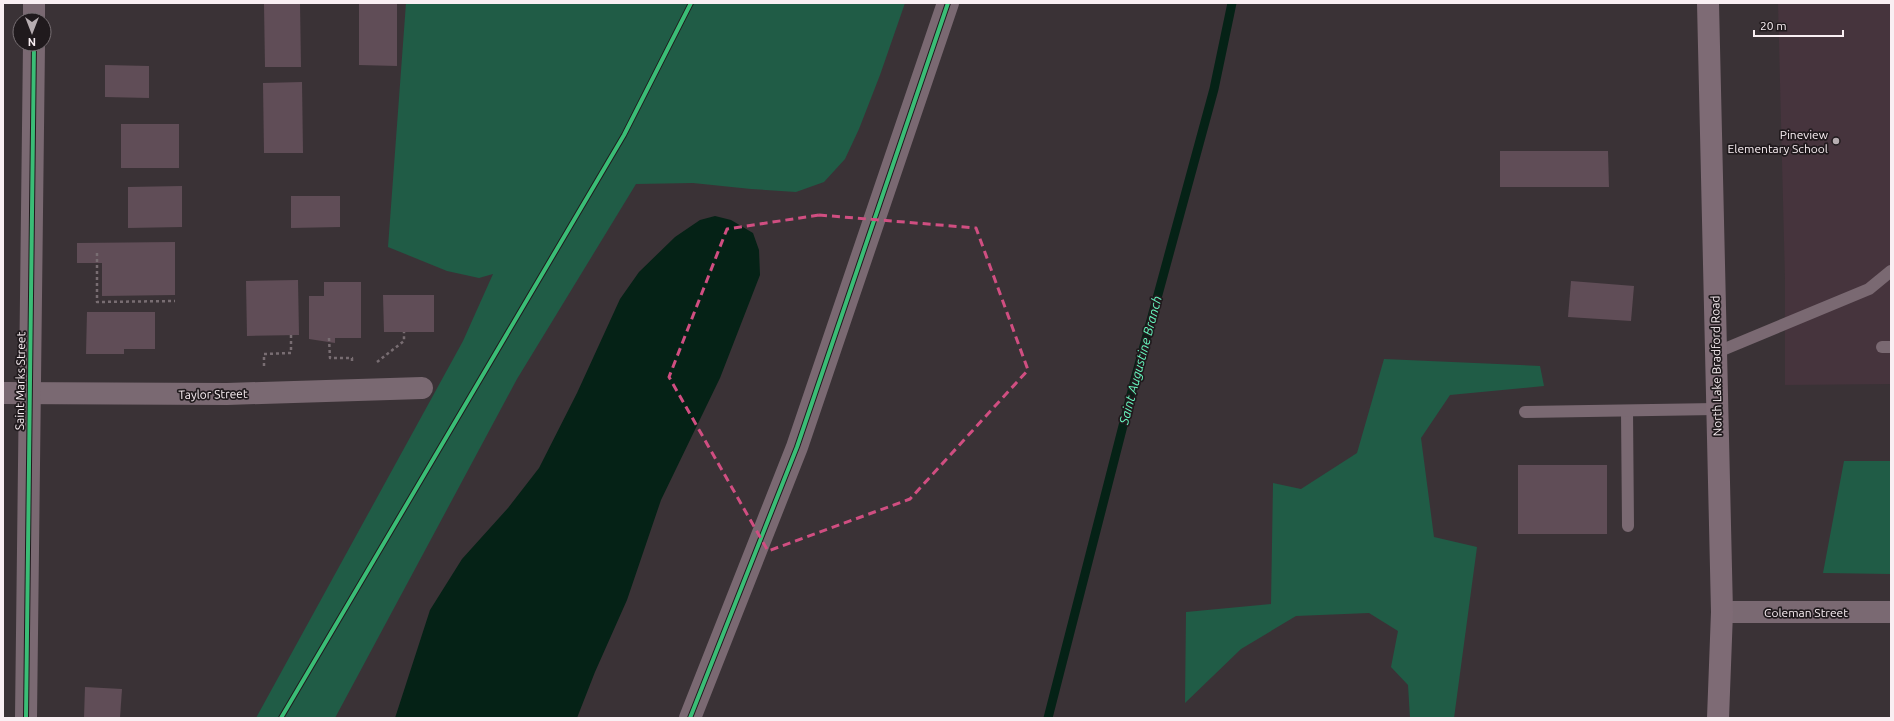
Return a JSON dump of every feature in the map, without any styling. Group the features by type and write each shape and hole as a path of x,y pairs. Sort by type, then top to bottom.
{"main road":[{"name":"North Lake Bradford Road","path":"1708,9 1716,409 1722,612 1718,718"}],"street":[{"path":"690,718 797,447 948,3"},
{"name":"Saint Marks Street","path":"26,718 34,52"},
{"name":"Taylor Street","path":"3,393 264,393 422,388"},
{"name":"Coleman Street","path":"1722,612 1891,612"}],"lane":[{"path":"1715,353 1869,289 1891,271"},
{"path":"1525,412 1716,409"},
{"path":"1627,411 1628,526"}],"path":[{"path":"97,253 97,302 175,301"},
{"path":"376,363 404,341 404,332"},
{"path":"264,393 264,354 291,353 291,336"}],"highlighted area":[{"path":"819,215 976,228 1028,370 910,499 768,551 669,377 727,229"}],"shaded area":[{"name":"Pineview Elementary School","path":"1778,3 1891,3 1891,384 1785,385 1785,279"},
{"path":"715,216 731,220 753,233 759,250 760,275 720,378 661,500 627,600 595,672 577,718 395,718 430,610 462,559 508,508 539,468 577,393 620,299 639,272 675,237 700,220"}],"green space":[{"path":"406,3 905,3 880,75 859,129 845,159 824,182 796,192 693,183 636,184 517,379 335,718 256,718 463,341 493,274 479,278 447,271 388,247"},
{"path":"1384,359 1540,366 1544,386 1450,395 1421,438 1434,537 1477,547 1454,718 1410,718 1408,685 1391,667 1398,631 1369,613 1296,616 1241,649 1185,703 1186,612 1271,604 1273,483 1301,489 1357,453"},
{"path":"1844,461 1891,461 1891,574 1823,573"}],"building":[{"path":"359,3 397,3 397,66 359,65"},
{"path":"264,4 300,4 301,67 265,67"},
{"path":"105,65 149,66 149,98 105,97"},
{"path":"302,82 303,153 264,153 263,83"},
{"path":"121,124 179,124 179,168 121,168"},
{"path":"1500,151 1608,151 1609,187 1500,187"},
{"path":"182,186 182,227 128,228 128,187"},
{"path":"291,196 340,196 340,227 291,228"},
{"path":"175,242 175,295 102,296 102,263 77,263 77,243"},
{"path":"298,280 299,335 247,336 246,281"},
{"path":"1571,281 1634,286 1631,321 1568,317"},
{"path":"324,282 361,282 361,338 335,338 335,343 309,339 309,296 324,296"},
{"path":"383,295 434,295 434,332 384,332"},
{"path":"87,312 155,312 155,349 124,349 124,354 86,354"},
{"path":"1518,465 1607,465 1607,534 1518,534"},
{"path":"85,687 122,689 120,718 84,718"}],"waterway":[{"name":"Saint Augustine Branch","path":"1048,718 1135,379 1214,89 1232,3"}],"cycle path":[{"path":"281,718 624,135 691,3"},
{"path":"690,718 797,447 948,3"},
{"path":"26,718 34,52"}],"place":[{"name":"Pineview Elementary School","path":"1836,141"}]}
